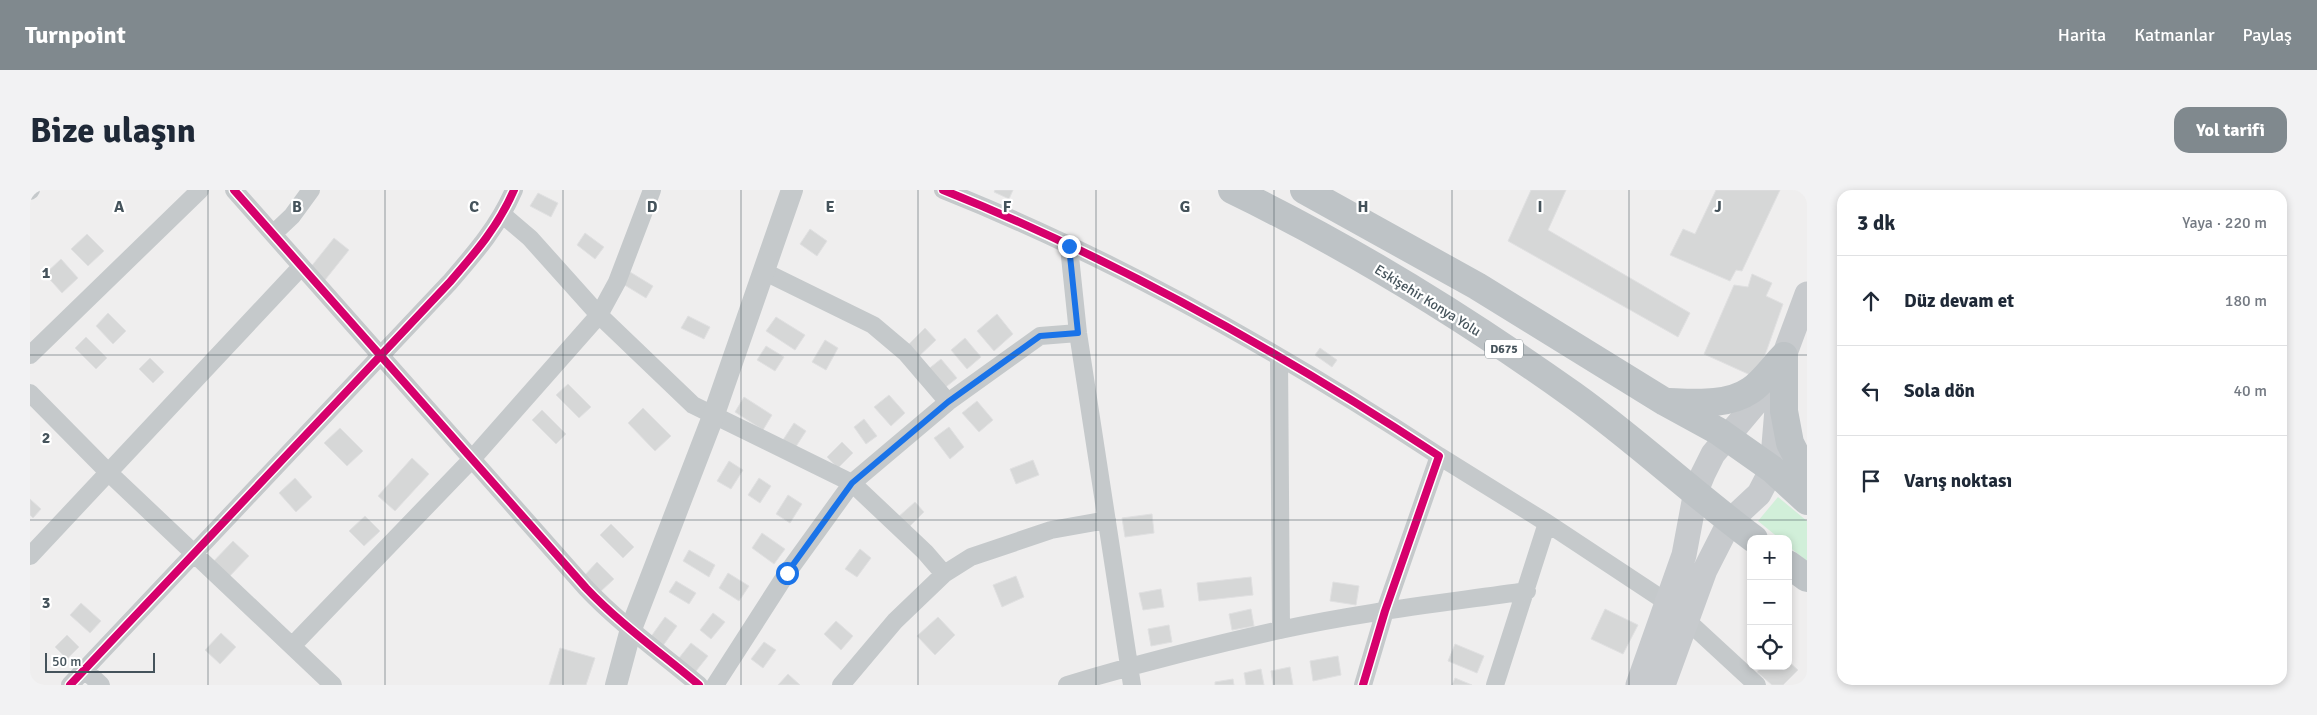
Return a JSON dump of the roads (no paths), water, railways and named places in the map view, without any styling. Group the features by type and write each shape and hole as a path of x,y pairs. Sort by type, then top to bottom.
{"highway":[{"name":"Eskişehir Konya Yolu","path":"1232,190 1277,212 1418,291 1574,396 1696,491 1749,535"},
{"path":"1304,190 1477,286 1665,402 1726,437 1772,469 1807,501"},
{"path":"1665,402 1709,403 1735,397 1750,391 1784,356"},
{"path":"1784,356 1784,411 1790,443 1807,476"},
{"path":"1792,567 1807,578"}],"main road":[{"path":"1662,685 1677,611 1684,555 1696,491 1713,454 1760,398 1784,356 1806,301"},
{"path":"1638,685 1677,611 1705,570 1730,521 1759,494 1772,469 1774,420 1784,356"}],"street":[{"path":"30,355 200,190"},
{"path":"234,190 592,595 612,616 632,629 699,685"},
{"path":"273,234 292,216 311,190"},
{"path":"70,685 196,554 475,253 503,215 514,190"},
{"path":"292,646 472,460 599,315 617,282 652,190"},
{"path":"616,685 632,629 714,414 792,190"},
{"path":"943,190 983,206 1129,275 1279,357 1365,407 1439,456 1547,523 1677,611 1758,685"},
{"path":"503,215 530,238 599,315 693,405 852,483 925,552 944,574"},
{"path":"1069,246 1078,333 1132,685"},
{"path":"30,556 301,267"},
{"path":"763,271 873,325 905,352 948,402"},
{"path":"715,685 787,573 852,483 948,402 1040,336 1078,333"},
{"path":"1279,357 1281,630"},
{"path":"30,393 108,472 333,685"},
{"path":"1363,685 1385,611 1439,456"},
{"path":"842,685 895,621 944,574 971,557 1051,530 1107,520"},
{"path":"1495,685 1527,591 1547,523"},
{"path":"1067,685 1129,667 1281,630 1385,611 1527,591"},
{"path":"85,670 101,685"}]}
